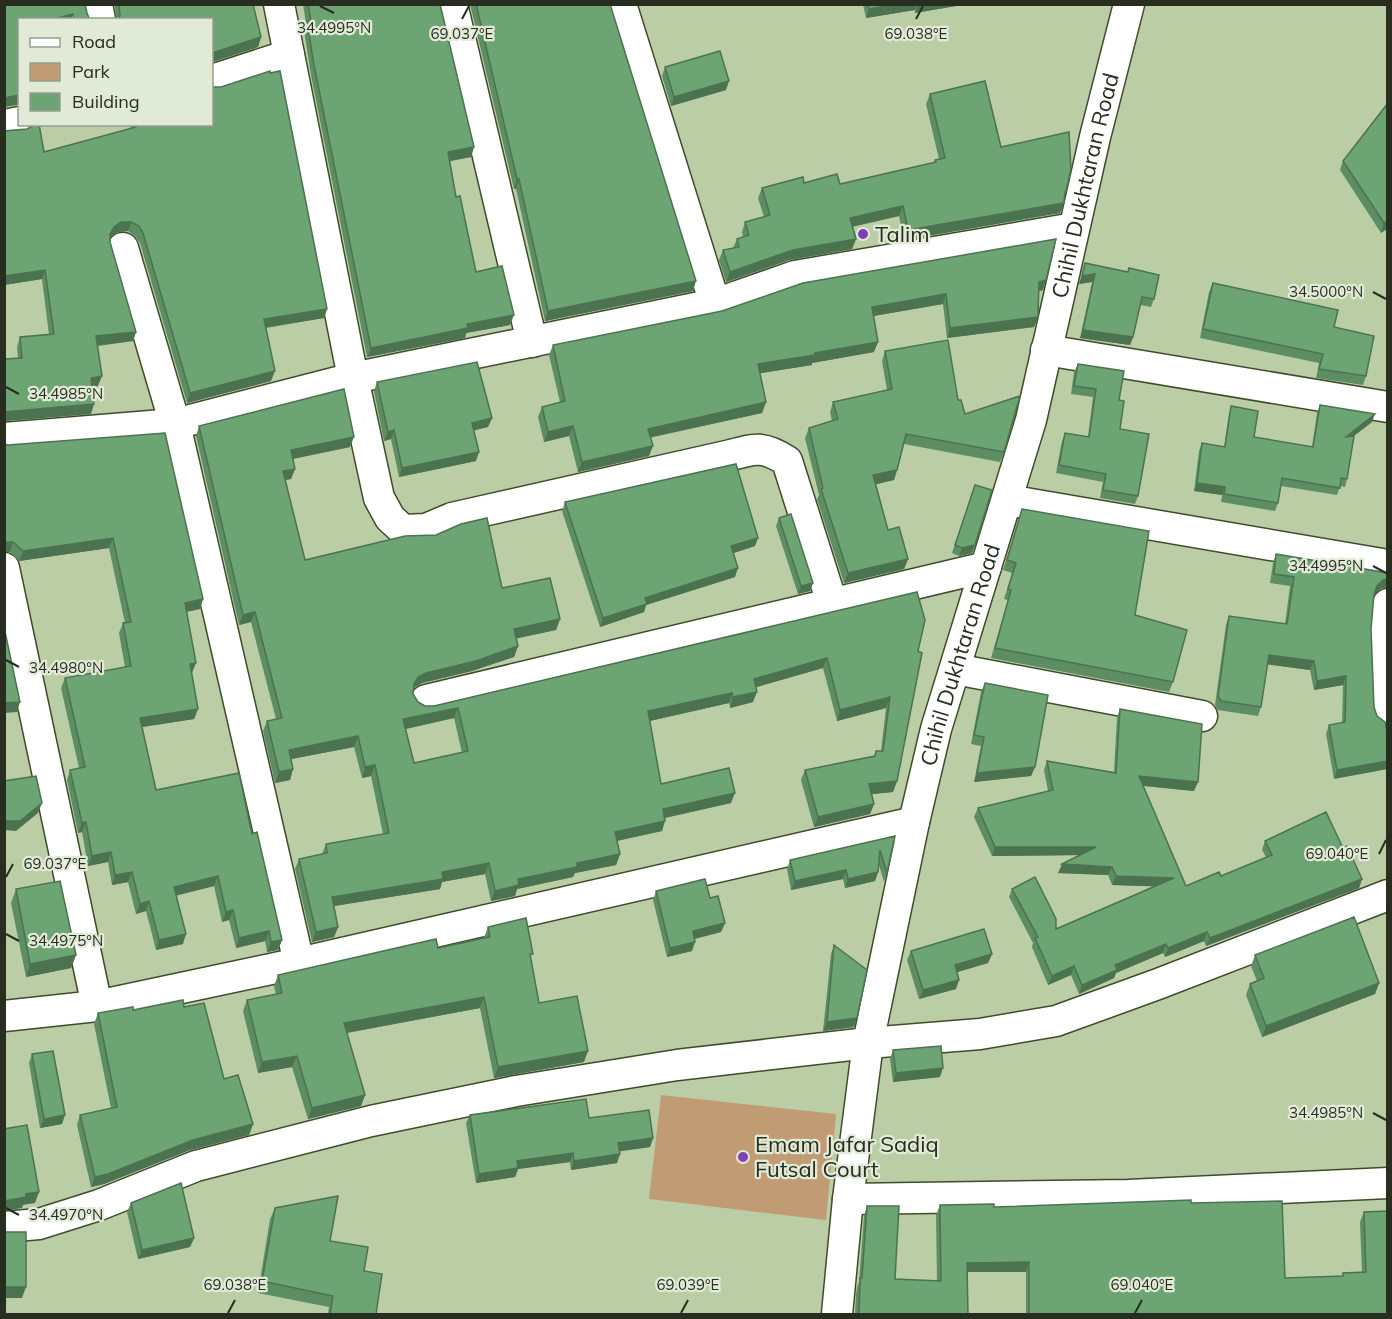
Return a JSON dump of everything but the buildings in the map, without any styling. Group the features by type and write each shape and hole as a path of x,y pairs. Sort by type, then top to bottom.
{"street":[{"path":"279,4 353,378 379,498 390,518 403,530 426,529 452,518 751,449 772,451 787,462 832,603"},
{"path":"452,4 532,342"},
{"path":"621,4 715,304"},
{"name":"Chihil Dukhtaran Road","path":"837,1314 848,1199 868,1043 914,822 936,729 1031,420 1074,228 1129,4"},
{"path":"213,80 288,55"},
{"path":"4,438 175,424 353,378 715,304 795,276 1074,228"},
{"path":"123,248 175,424 299,963"},
{"path":"1046,350 1388,407"},
{"path":"1007,500 1388,565"},
{"path":"426,700 986,567"},
{"path":"4,568 97,1006"},
{"path":"1388,604 1385,637 1388,715"},
{"path":"955,669 1202,716"},
{"path":"4,1016 97,1006 299,963 914,822"},
{"path":"4,1227 39,1224 99,1205 196,1166 371,1121 516,1092 677,1065 868,1043 980,1034 1056,1021 1388,895"},
{"path":"848,1199 1128,1195 1388,1183"}],"green space":[{"name":"Emam Jafar Sadiq Futsal Court","path":"661,1095 836,1114 826,1220 649,1199"}],"place":[{"name":"Talim","path":"863,234"},
{"name":"Emam Jafar Sadiq Futsal Court","path":"743,1157"}]}
